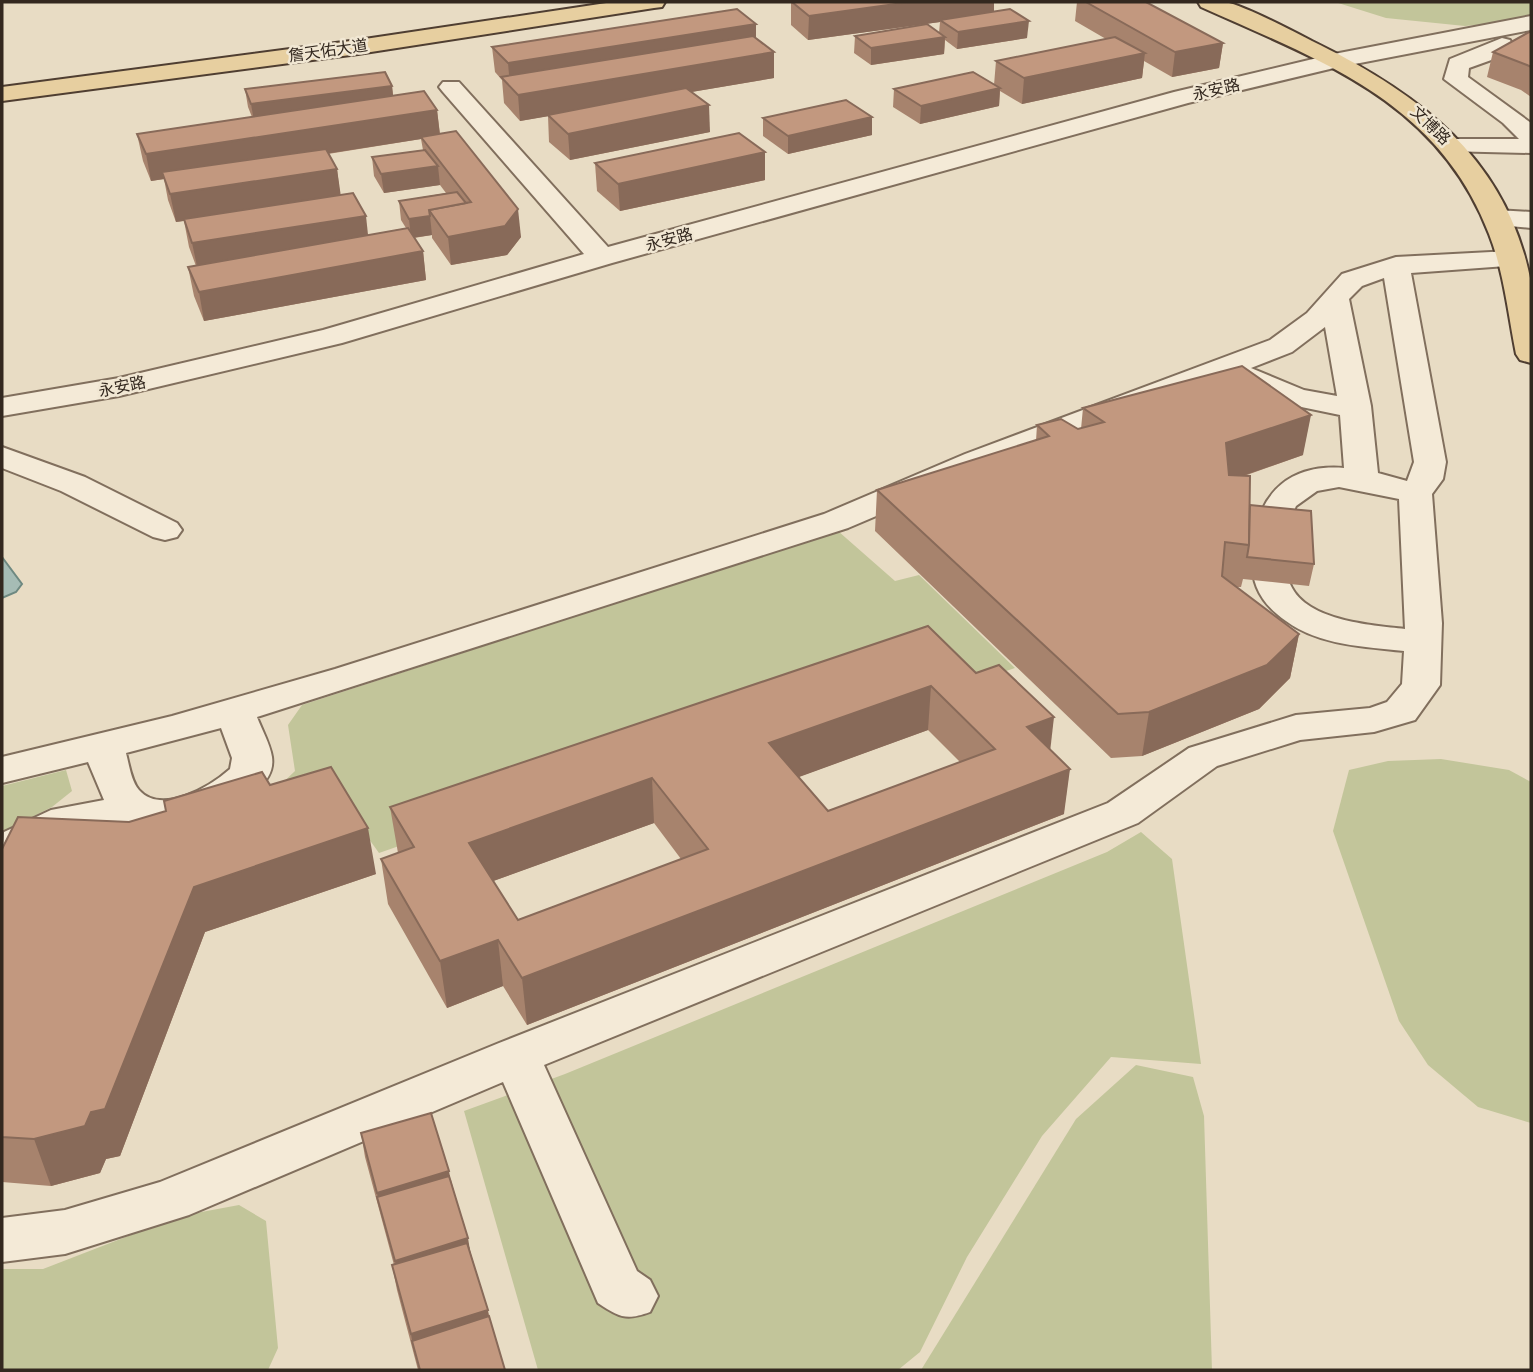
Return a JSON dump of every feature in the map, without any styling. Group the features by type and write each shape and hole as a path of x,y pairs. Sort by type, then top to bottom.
{"main road":[{"name":"詹天佑大道","path":"2,82 576,2"},
{"name":"詹天佑大道","path":"2,94 358,47 654,2"},
{"name":"文博路","path":"1209,2 1334,61 1408,103 1433,124 1453,146 1483,190 1519,270 1531,354"}],"street":[{"name":"永安路","path":"2,407 119,387 331,337 602,257 1182,97 1334,61 1486,34 1531,23"},
{"path":"1486,34 1503,42 1500,49 1458,64 1457,79 1512,118 1531,136"},
{"path":"450,87 602,257"},
{"path":"1453,146 1531,146"},
{"path":"1496,218 1531,220"},
{"path":"2,1240 65,1232 171,1200 516,1056 1123,813 1203,757 1296,728 1374,720 1401,711 1421,685 1423,642 1415,493 1426,479 1430,462 1396,265"},
{"path":"2,770 235,710 836,521 977,461 1280,346 1317,319 1334,297 1352,281 1396,265 1519,270"},
{"path":"1334,297 1355,406 1362,482"},
{"path":"1227,368 1299,401 1323,406 1355,406"},
{"path":"2,457 73,484 165,530"},
{"path":"1415,493 1338,477 1315,480 1292,490 1279,505 1272,538 1271,582 1291,608 1313,622 1375,636 1423,642"},
{"path":"2,854 24,836 47,824 73,817 138,811 166,812 217,800 250,774 252,758 235,710"},
{"path":"104,745 124,799 138,811"},
{"path":"516,1056 617,1287 631,1296"}],"green space":[{"path":"1335,2 1531,2 1531,15 1498,23 1465,26 1386,18"},
{"path":"838,531 895,581 919,575 1015,668 950,690 920,664 379,853 346,807 271,794 295,771 288,725 302,705"},
{"path":"1441,759 1509,770 1531,782 1531,1123 1478,1107 1428,1065 1399,1021 1333,831 1349,770 1388,761"},
{"path":"66,770 72,791 52,807 2,832 2,786"},
{"path":"1141,832 1172,859 1201,1064 1111,1057 1042,1136 967,1257 920,1352 898,1370 538,1370 464,1111 565,1074 1107,852"},
{"path":"1136,1065 1193,1077 1204,1116 1212,1370 921,1370 1076,1119"},
{"path":"239,1205 266,1221 278,1348 268,1370 2,1370 2,1269 43,1269 180,1216"}],"water":[{"path":"2,557 22,584 16,592 2,598"}],"building":[{"path":"792,2 910,2 809,16"},
{"path":"1086,2 1146,2 1223,43 1175,52"},
{"path":"737,9 756,24 508,63 492,47"},
{"path":"1010,9 1029,21 958,32 940,20"},
{"path":"927,24 945,37 871,48 855,36"},
{"path":"1531,31 1531,67 1493,52"},
{"path":"753,36 774,52 518,95 501,77"},
{"path":"1115,37 1145,53 1024,78 996,61"},
{"path":"385,72 392,86 251,104 245,89"},
{"path":"973,72 1000,88 921,106 894,89"},
{"path":"686,88 709,105 568,134 548,115"},
{"path":"424,91 437,110 146,154 137,134"},
{"path":"846,100 872,117 788,136 763,118"},
{"path":"456,131 518,209 505,226 448,237 429,210 471,202 421,137"},
{"path":"739,133 765,152 618,184 595,163"},
{"path":"326,149 337,169 170,194 162,172"},
{"path":"425,150 438,166 381,174 372,157"},
{"path":"457,192 466,203 429,210 430,216 409,219 399,201"},
{"path":"353,193 366,216 192,243 184,219"},
{"path":"408,228 423,251 199,292 188,267"},
{"path":"1242,366 1311,415 1226,443 1229,475 1250,476 1249,545 1225,542 1222,576 1299,634 1267,665 1149,712 1118,714 877,490 1049,436 1037,425 1061,419 1078,429 1104,422 1083,408"},
{"path":"1250,505 1311,511 1314,564 1247,557"},
{"path":"928,626 976,673 999,665 1054,717 1027,727 1070,769 522,978 498,940 440,961 381,859 414,847 390,807","holes":["931,686 995,749 828,811 769,743","652,778 708,849 518,920 469,843"]},
{"path":"331,767 368,828 194,887 105,1109 91,1112 85,1126 34,1139 2,1137 2,849 18,817 129,822 166,811 164,801 262,772 270,785"},
{"path":"431,1113 449,1171 377,1193 361,1133"},
{"path":"449,1176 468,1238 395,1261 377,1197"},
{"path":"467,1243 488,1310 411,1334 392,1265"},
{"path":"489,1316 505,1370 420,1370 412,1341"}]}
